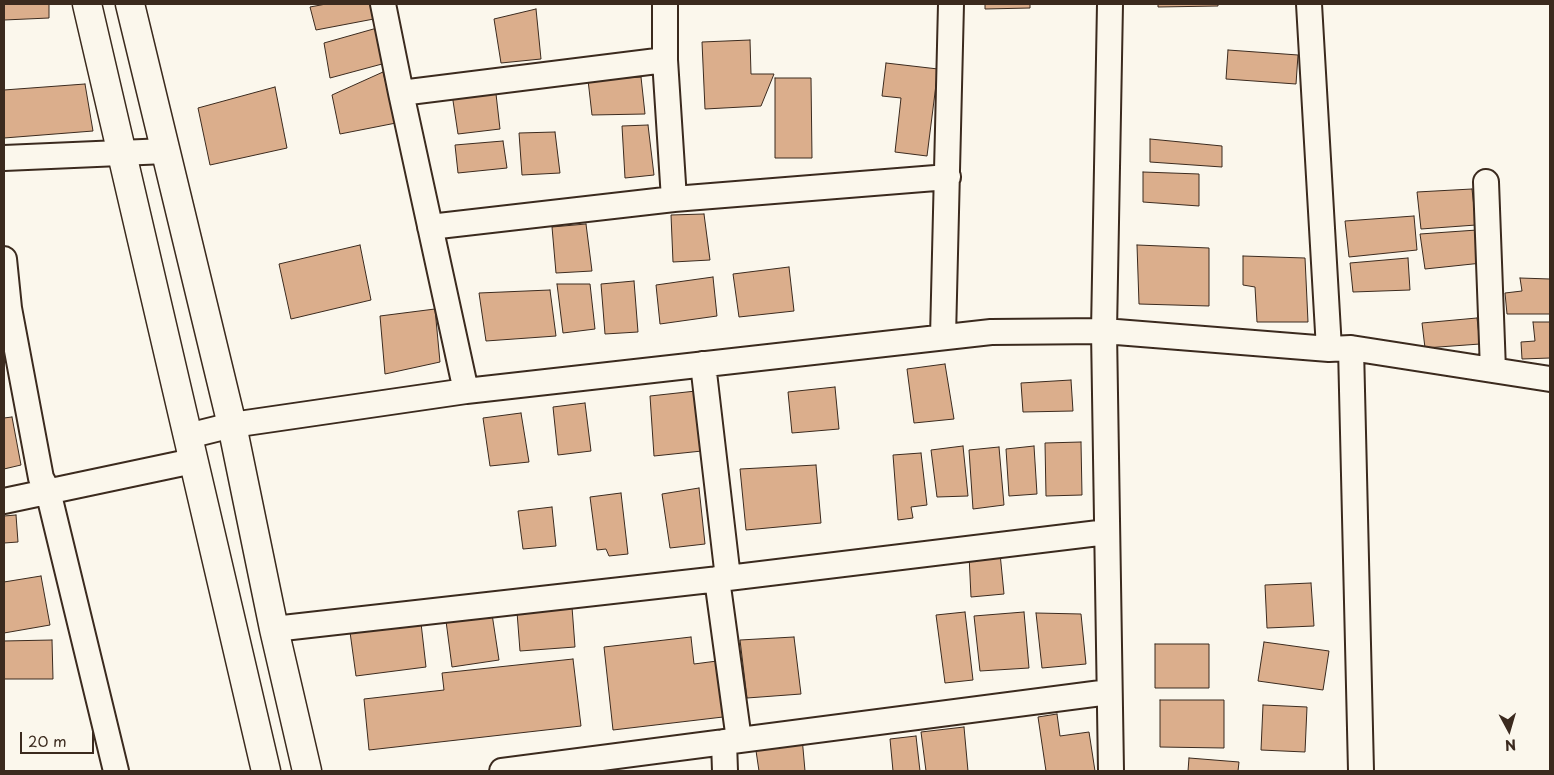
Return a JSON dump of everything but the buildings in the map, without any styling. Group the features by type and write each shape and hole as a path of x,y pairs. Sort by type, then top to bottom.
{"main road":[{"path":"87,4 266,771"},
{"path":"130,4 232,424 274,629 307,771"}],"street":[{"path":"383,4 466,390"},
{"path":"664,4 665,60 674,198"},
{"path":"942,337 948,177 951,4"},
{"path":"1110,4 1104,331 1112,771"},
{"path":"1309,4 1340,348 1361,771"},
{"path":"401,93 665,60"},
{"path":"4,158 166,151"},
{"path":"430,226 674,198 948,177"},
{"path":"1486,182 1493,370"},
{"path":"4,259 9,308 41,478 48,492 116,771"},
{"path":"4,501 48,492 190,449 232,424 466,390 991,332 1104,331 1340,348 1550,379"},
{"path":"703,364 722,578 731,741 725,771"},
{"path":"274,629 1107,532"},
{"path":"502,771 1110,692"}]}
